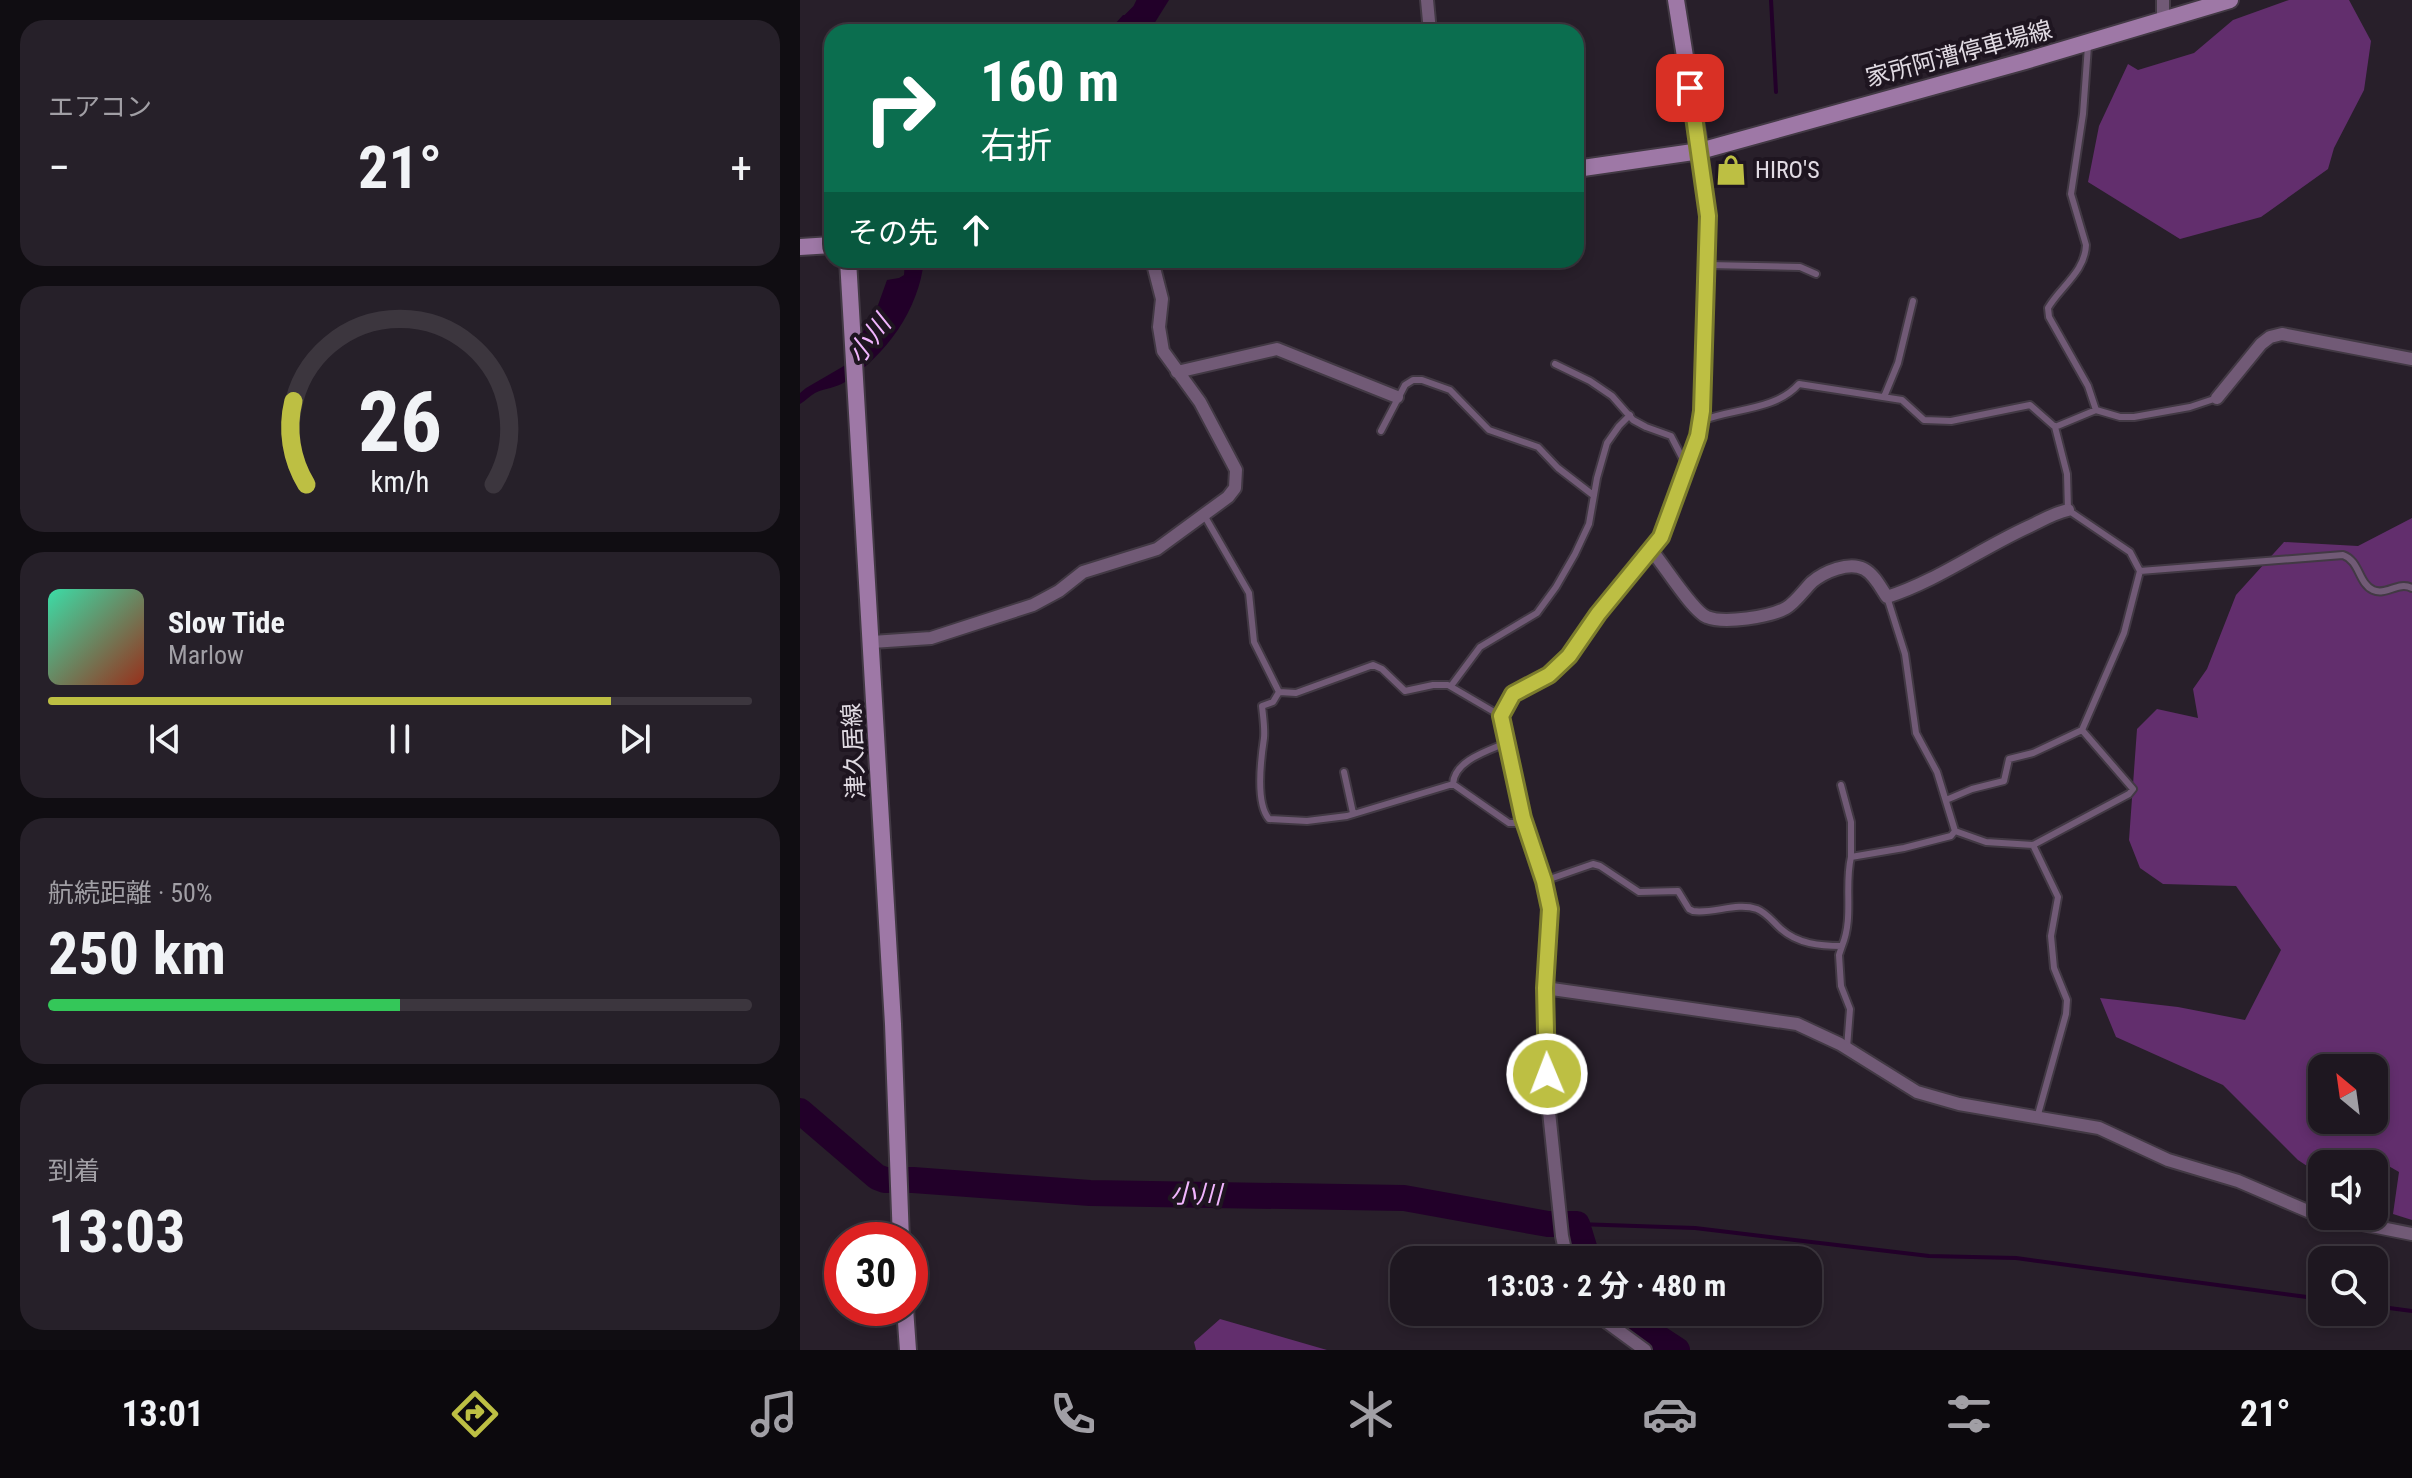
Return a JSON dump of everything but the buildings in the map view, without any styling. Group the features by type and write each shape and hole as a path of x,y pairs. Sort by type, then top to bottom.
{"main road":[{"path":"1584,168 1700,151 1676,0"},
{"name":"家所阿漕停車場線","path":"1700,151 2088,43 2230,0"},
{"path":"800,247 824,246"},
{"name":"津久居線","path":"848,268 872,642 900,1222"},
{"path":"906,1326 908,1350"}],"street":[{"path":"1427,0 1429,24"},
{"path":"2163,0 2163,20"},
{"path":"1564,1246 1548,1102 1545,988 1550,909 1525,823 1501,716 1513,694 1549,675 1569,656 1598,614 1661,537 1701,421 1708,216 1700,151"},
{"path":"872,642 931,638 1033,605 1059,591 1083,572 1157,549 1235,488 1236,470 1200,402 1177,372 1161,342 1162,299 1154,268"},
{"path":"2217,398 2261,344 2270,337 2282,334 2412,359"},
{"path":"1177,372 1277,349 1397,397"},
{"path":"1652,551 1693,606 1708,618 1739,620 1787,608 1815,580 1845,567 1866,570 1887,597 1920,585 2009,535 2068,510"},
{"path":"1545,988 1797,1024 1847,1048 1917,1092 1959,1104 2108,1131 2168,1160 2238,1181 2317,1215 2412,1234"},
{"path":"1612,1326 1645,1350"}],"lane":[{"path":"2088,43 2083,114 2071,194 2086,253 2069,282 2048,308 2049,317 2088,386 2096,410"},
{"path":"1708,265 1800,267 1816,274"},
{"path":"1884,397 1898,363 1913,301"},
{"path":"1555,364 1612,396 1646,427 1671,436 1686,465"},
{"path":"1381,431 1405,385 1413,380 1422,380 1450,390 1489,430 1532,443 1593,495"},
{"path":"1701,421 1724,412 1778,400 1799,384 1902,400 1924,420 1934,421 1961,419 2030,405 2055,427 2067,474 2068,510 2130,552 2140,571 2124,633 2082,730 2033,753 2009,759 2004,781 1946,800"},
{"path":"2055,427 2096,410 2120,417 2134,417 2190,407 2217,398"},
{"path":"1451,686 1480,647 1537,613 1556,587 1589,524 1607,443 1630,415"},
{"path":"1204,515 1249,593 1254,642 1279,692"},
{"path":"2140,571 2343,555 2350,557 2368,587 2374,591 2381,592 2402,585 2412,588"},
{"path":"1887,597 1905,654 1916,733 1937,772 1955,831"},
{"path":"1279,692 1296,693 1373,665 1382,669 1405,691 1433,685 1451,686 1501,716"},
{"path":"1279,692 1273,702 1262,706 1264,735 1260,782 1265,816 1269,819 1307,821 1353,813 1453,784"},
{"path":"1955,831 1986,842 2033,845 2117,801 2133,789 2082,730"},
{"path":"1453,784 1460,766 1506,743"},
{"path":"1344,772 1353,813"},
{"path":"1453,784 1509,823 1525,823"},
{"path":"1841,785 1851,822 1849,918 1839,955 1841,986 1850,1009 1847,1048"},
{"path":"1851,857 1904,848 1951,836 1955,831"},
{"path":"2033,845 2058,897 2051,936 2053,962 2067,1000 2066,1014 2037,1118"},
{"path":"1544,881 1593,864 1639,892 1678,891 1693,911 1737,907 1758,910 1800,941 1842,946"}],"shaded area":[{"path":"2289,0 2349,0 2371,41 2364,90 2334,148 2328,169 2261,217 2180,239 2088,182 2099,126 2128,64 2138,70 2194,53 2233,20"},
{"path":"2412,518 2412,1220 2393,1214 2399,1172 2388,1166 2388,1150 2308,1150 2308,1167 2223,1085 2116,1037 2100,998 2178,1007 2245,1020 2281,950 2236,886 2163,884 2140,868 2129,840 2137,729 2157,709 2198,718 2193,689 2207,669 2236,595 2284,542 2358,546"},
{"path":"1220,1319 1327,1350 1196,1350 1194,1342"}],"water":[{"path":"1152,0 1169,0 1154,24 1115,24 1123,15 1132,15"},
{"path":"904,268 923,268 908,313 887,345 842,384 815,393 800,404 800,393 849,363 887,280 904,275"}],"waterway":[{"name":"小川","path":"1134,24 1151,0"},
{"path":"1771,0 1776,92"},
{"name":"小川","path":"800,1111 877,1177 885,1180 1090,1193 1404,1198 1548,1224 1577,1224 1584,1246"},
{"path":"1577,1224 1695,1228 1929,1256 2016,1258 2308,1297"},
{"path":"2388,1308 2412,1311"},
{"name":"小川","path":"1640,1326 1677,1350"}],"place":[{"name":"HIRO'S","path":"1731,170"}],"route":[{"path":"1547,1074 1545,988 1550,909 1523,818 1501,716 1513,694 1549,675 1569,656 1598,614 1652,551 1661,537 1698,436 1702,411 1708,216 1690,88"}]}
